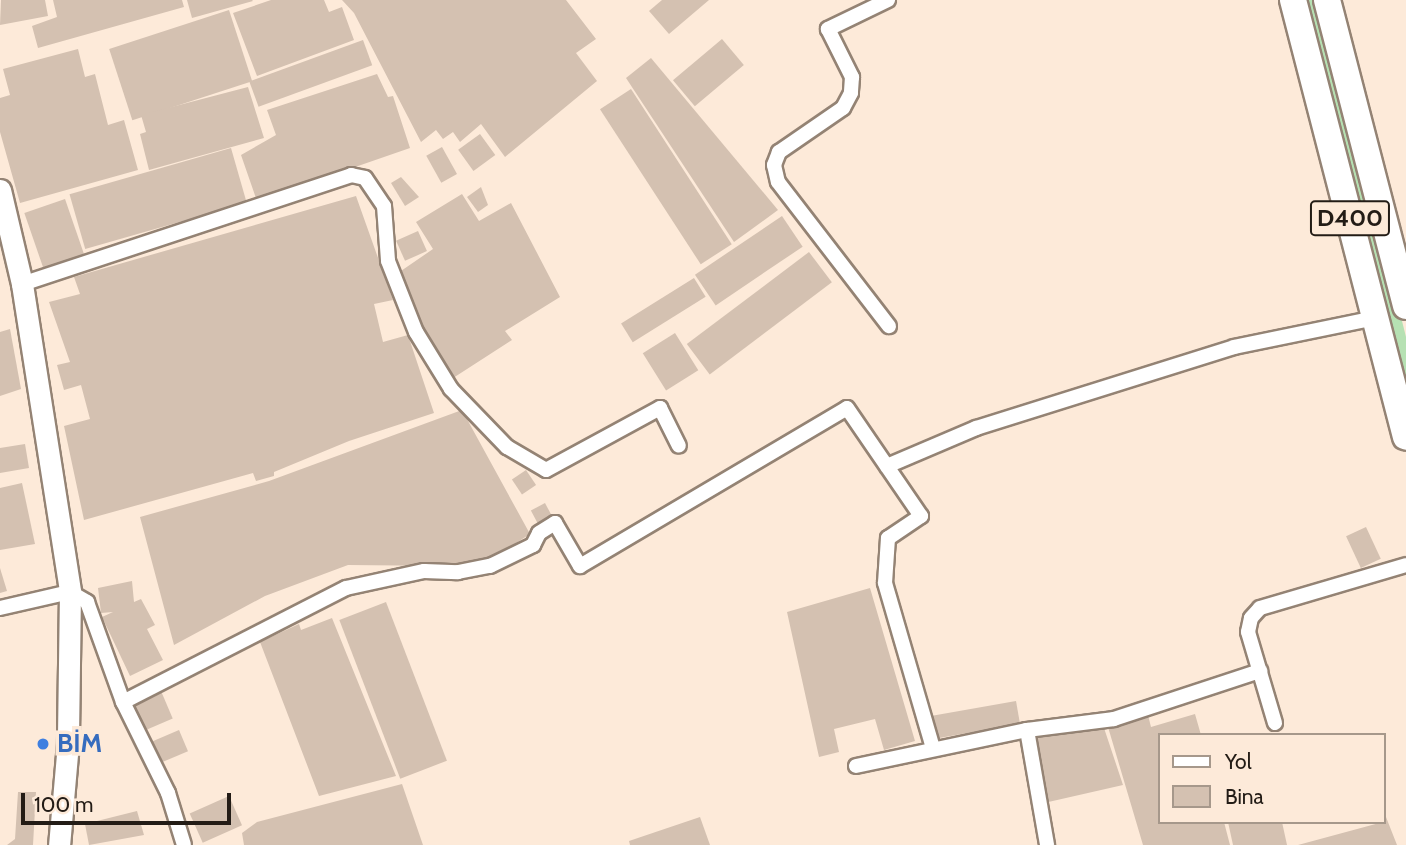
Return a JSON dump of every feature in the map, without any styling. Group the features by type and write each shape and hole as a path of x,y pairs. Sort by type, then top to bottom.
{"highway":[{"name":"D400","path":"1293,0 1406,437"},
{"name":"D400","path":"1327,0 1406,306"}],"street":[{"path":"888,0 828,29 852,78 851,93 842,108 779,152 774,165 778,182 889,326"},
{"path":"22,284 351,175 365,178 383,206 388,261 416,332 451,389 507,447 547,470 660,408 679,446"},
{"path":"0,190 22,284 70,592 68,743 59,845"},
{"path":"887,466 976,428 1234,347 1375,318"},
{"path":"123,702 346,588 424,571 457,572 490,566 533,545 539,533 555,523 580,566 847,408 921,516 888,538 885,583 933,748"},
{"path":"1275,723 1248,632 1251,618 1260,608 1406,565"},
{"path":"0,608 70,592 87,602 96,619 123,702 168,793 184,845"},
{"path":"856,766 1027,730 1114,719 1260,671"},
{"path":"1027,730 1046,845"}],"green space":[{"path":"1304,0 1320,0 1339,71 1406,337 1406,394"}],"building":[{"path":"1,0 45,0 48,16 0,25"},
{"path":"53,0 182,0 184,7 38,48 32,26 57,17"},
{"path":"187,0 252,0 253,1 192,18"},
{"path":"271,0 324,0 329,12 342,7 354,40 257,76 233,13"},
{"path":"342,0 566,0 596,39 576,53 597,81 505,157 481,124 460,142 453,132 443,139 436,130 421,142 354,13"},
{"path":"662,0 709,0 669,34 649,11"},
{"path":"229,10 252,81 132,120 109,49"},
{"path":"722,39 744,65 695,106 673,80"},
{"path":"363,40 372,65 259,107 249,81"},
{"path":"78,49 85,77 95,74 108,125 124,120 138,170 20,203 0,132 0,98 10,95 3,69"},
{"path":"651,58 778,210 734,242 626,78"},
{"path":"377,74 388,97 393,96 410,148 257,201 241,155 276,135 267,110"},
{"path":"248,87 264,138 149,170 140,134 146,132 141,115"},
{"path":"631,89 732,244 701,264 600,109"},
{"path":"480,134 495,155 473,171 458,150"},
{"path":"442,147 457,174 441,183 426,156"},
{"path":"231,148 247,203 85,249 70,194"},
{"path":"401,177 419,197 405,206 391,183"},
{"path":"481,187 488,205 478,212 467,197"},
{"path":"462,194 479,221 511,203 560,297 505,331 512,340 450,380 413,320 398,273 433,249 416,222"},
{"path":"356,196 393,300 374,304 383,342 408,335 434,413 349,441 274,472 274,476 256,481 253,473 84,520 64,426 90,419 81,385 64,390 57,365 70,362 49,302 80,294 74,277"},
{"path":"65,199 84,254 43,268 24,213"},
{"path":"782,216 803,247 716,305 695,275"},
{"path":"418,231 427,251 405,261 396,241"},
{"path":"809,252 832,282 710,374 687,344"},
{"path":"694,278 706,297 633,342 621,324"},
{"path":"10,329 21,389 0,396 0,332"},
{"path":"675,333 698,370 666,390 643,353"},
{"path":"462,410 530,534 490,560 449,566 348,565 265,596 174,645 140,517 269,481"},
{"path":"25,444 29,468 0,473 0,448"},
{"path":"526,470 536,485 522,494 512,480"},
{"path":"22,483 35,544 0,550 0,488"},
{"path":"545,503 554,520 540,527 531,511"},
{"path":"1366,527 1381,559 1361,568 1346,536"},
{"path":"0,568 7,591 0,593"},
{"path":"132,581 134,602 141,599 155,625 147,629 163,660 130,676 102,617 113,612 101,613 98,588"},
{"path":"870,588 915,741 884,750 875,719 834,729 839,752 819,757 787,612"},
{"path":"386,602 447,761 400,779 339,620"},
{"path":"332,618 396,776 319,796 260,642 299,624 301,630"},
{"path":"161,691 173,719 144,731 132,703"},
{"path":"1016,701 1020,724 936,738 932,716"},
{"path":"1195,714 1200,733 1158,733 1158,824 1225,824 1230,845 1143,845 1108,727 1148,715 1151,727"},
{"path":"1103,725 1123,785 1044,803 1033,738"},
{"path":"179,730 188,751 158,764 149,743"},
{"path":"402,784 423,845 244,845 242,833 257,822"},
{"path":"18,792 36,792 33,845 7,845 15,839"},
{"path":"229,796 242,825 203,843 190,813"},
{"path":"137,811 144,835 89,845 85,824"},
{"path":"700,817 710,845 630,845 629,841"},
{"path":"1385,819 1397,845 1298,845 1376,824 1385,824"},
{"path":"1228,824 1282,824 1287,845 1233,845"}],"place":[{"name":"BİM","path":"43,744"}]}
